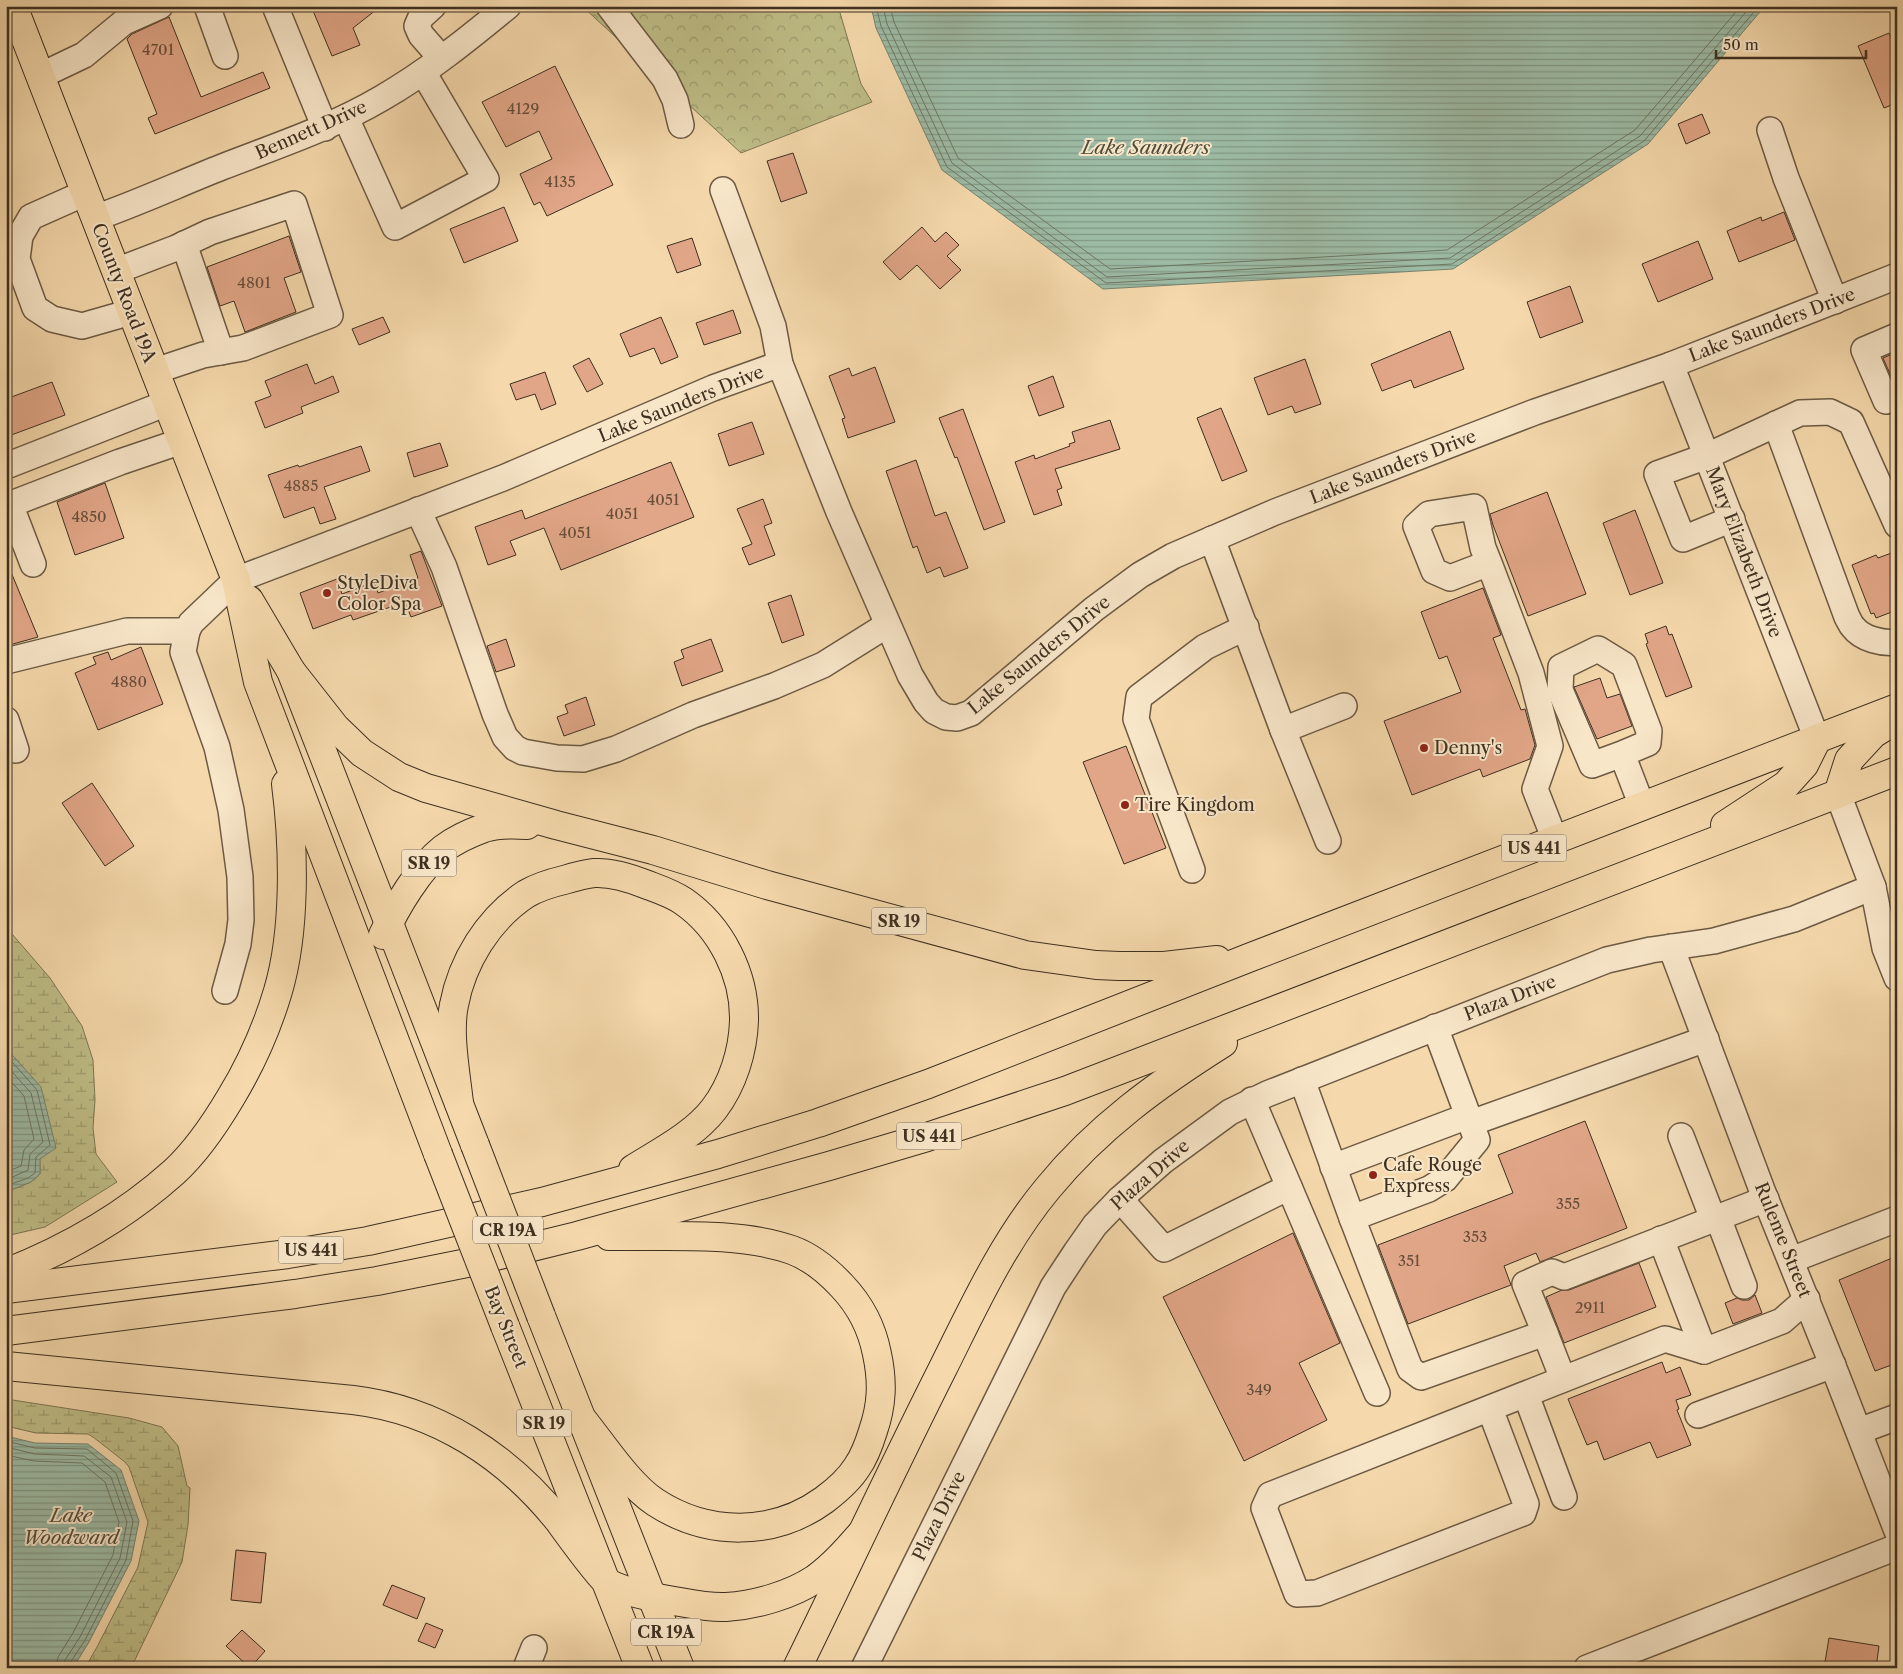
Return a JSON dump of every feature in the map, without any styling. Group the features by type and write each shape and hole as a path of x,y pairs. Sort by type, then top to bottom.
{"main road":[{"name":"County Road 19A","path":"13,6 236,580"},
{"name":"CR 19A","path":"236,580 291,671 459,1103"},
{"name":"CR 19A","path":"236,580 258,682 374,986"},
{"path":"291,671 335,727 362,753 399,777 426,788 556,825"},
{"name":"US 441","path":"6,1289 288,1254 368,1241 454,1223 610,1184 718,1154 828,1120 928,1084 1251,957 1897,708"},
{"path":"1838,794 1849,760 1873,734 1897,719"},
{"path":"1682,853 1786,785 1804,765 1817,739"},
{"path":"6,1273 45,1257 88,1234 129,1208 174,1172 194,1151 219,1116 245,1074 267,1025 279,989 287,950 292,862 289,810 280,743"},
{"name":"US 441","path":"6,1330 295,1294 377,1281 468,1263 577,1236 927,1137 1064,1090 1273,1012 1897,771"},
{"name":"SR 19","path":"374,986 374,965 379,943 389,922 425,867 442,850 462,838 486,828 510,824 556,825 653,850 767,885 1025,955 1096,966 1164,966 1251,957"},
{"path":"459,1103 453,1007 460,978 490,926 512,904 543,886 594,873 635,880 671,894 693,909 705,921 719,939 735,968 741,987 744,1009 744,1031 741,1048 734,1072 724,1094 714,1109 686,1135 610,1184"},
{"name":"Bay Street","path":"374,986 640,1668"},
{"path":"797,1668 861,1534 988,1279 1016,1229 1049,1187 1089,1144 1132,1104 1173,1074 1273,1012"},
{"name":"Bay Street","path":"459,1103 680,1668"},
{"path":"577,1236 724,1238 762,1242 792,1250 812,1260 834,1277 851,1295 865,1316 874,1338 882,1374 882,1391 877,1418 857,1469 842,1485 818,1504 795,1516 770,1525 751,1528 729,1528 701,1523 678,1515 653,1501 634,1483 583,1420"},
{"path":"6,1366 382,1403 412,1413 454,1431 486,1450 516,1475 541,1500 607,1583 652,1597 706,1606 727,1607 764,1600 793,1591 816,1578 838,1560 861,1534"}],"street":[{"path":"40,76 84,55 124,22 160,6"},
{"path":"207,6 225,56"},
{"path":"275,6 335,123 395,227 486,179 432,65 417,26 421,17 433,6"},
{"name":"Bennett Drive","path":"131,312 82,326 52,319 35,308 16,259 20,236 32,218 90,206 145,200 335,123 383,98 432,65 508,6"},
{"path":"609,6 665,78 675,100 682,125"},
{"path":"1770,130 1786,178 1835,301"},
{"path":"723,190 773,326 780,364"},
{"path":"116,271 210,232 294,204 330,315 243,348 203,355 155,371"},
{"path":"184,244 221,352"},
{"name":"Lake Saunders Drive","path":"236,580 503,478 712,388 780,364 839,512 910,676 926,702 934,711 946,717 956,718 971,713 1081,620 1140,575 1173,556 1275,512 1535,412 1671,364 1897,276"},
{"path":"1897,336 1864,350 1886,401 1897,397"},
{"name":"Mary Elizabeth Drive","path":"1671,364 1817,739"},
{"path":"6,466 167,403"},
{"path":"1732,520 1683,539 1657,474 1707,456 1800,413 1830,412 1851,422 1897,525"},
{"path":"1776,424 1847,617 1853,628 1866,637 1889,643 1897,642"},
{"path":"33,564 8,505 120,462 182,441"},
{"path":"418,510 444,567 494,714 505,737 515,748 523,752 556,758 584,759 616,749 693,715 774,686 822,665 887,625"},
{"path":"1212,539 1283,730 1328,841"},
{"path":"1489,563 1531,673 1550,746 1535,789 1555,840"},
{"path":"225,991 238,944 241,920 240,877 231,810 216,747 183,652 190,623 236,580"},
{"path":"1192,870 1136,718 1139,697 1205,647 1246,627"},
{"path":"6,662 127,631 187,631"},
{"path":"1598,650 1624,665 1649,731 1648,743 1622,754 1592,765 1560,690 1561,667 1598,650"},
{"path":"1283,730 1344,706"},
{"path":"6,720 16,750"},
{"path":"1622,754 1642,806"},
{"path":"1838,794 1873,888 1885,948 1897,978"},
{"path":"1671,947 1714,941 1794,919 1873,888"},
{"name":"Plaza Drive","path":"864,1668 1052,1287 1096,1225 1120,1199 1162,1161 1230,1112 1252,1100 1607,960 1671,947"},
{"name":"Ruleme Street","path":"1671,947 1766,1199 1897,1531"},
{"path":"1352,1218 1429,1189 1445,1179 1477,1140 1435,1027"},
{"path":"1333,1167 1706,1039"},
{"path":"1302,1080 1410,1369 1421,1377 1545,1333"},
{"path":"1252,1100 1377,1393"},
{"path":"1681,1136 1744,1286"},
{"path":"1120,1199 1164,1249 1289,1187"},
{"path":"1563,1379 1525,1284 1552,1272 1564,1277 1766,1199"},
{"path":"1791,1260 1897,1220"},
{"path":"1661,1239 1704,1351"},
{"path":"1490,1409 1526,1504 1523,1513 1317,1593 1297,1594 1264,1508 1270,1495 1665,1339 1704,1351 1782,1321 1807,1299"},
{"path":"1698,1416 1833,1365"},
{"path":"1526,1395 1564,1498"},
{"path":"1859,1431 1897,1417"},
{"path":"1588,1668 1897,1547"}],"green space":[{"path":"582,6 838,6 861,84 872,102 741,153"},
{"path":"6,927 50,978 82,1026 93,1060 95,1100 93,1128 96,1154 117,1182 45,1227 6,1236 6,1192 31,1182 40,1174 39,1122 6,1062"},
{"path":"6,1399 129,1418 162,1427 178,1446 187,1486 190,1488 188,1525 182,1562 131,1668 85,1668 138,1567 148,1522 129,1467 88,1434 36,1433 6,1426"}],"water":[{"name":"Lake Saunders","path":"871,6 1765,6 1648,144 1453,269 1103,289 942,170 876,28"},
{"path":"6,1048 41,1087 56,1148 40,1159 40,1174 31,1182 6,1192"},
{"name":"Lake Woodward","path":"6,1436 35,1443 88,1444 121,1470 139,1521 131,1561 89,1642 73,1668 6,1668"}],"building":[{"path":"311,6 381,6 353,28 360,45 332,56"},
{"path":"169,17 201,97 263,72 270,88 155,134 148,118 157,114 127,39 132,34"},
{"path":"1889,33 1897,51 1897,103 1884,108 1858,46"},
{"path":"555,66 613,185 547,216 540,202 534,205 520,174 552,159 539,131 506,147 482,102"},
{"path":"1702,114 1710,133 1686,144 1678,124"},
{"path":"793,153 807,193 781,202 767,161"},
{"path":"504,207 518,241 464,263 450,229"},
{"path":"1784,212 1795,240 1739,262 1727,231 1761,217 1762,221"},
{"path":"922,227 935,242 946,232 959,245 947,256 961,270 940,289 917,265 900,280 883,262"},
{"path":"289,236 301,272 284,278 296,312 245,332 234,301 220,306 207,267"},
{"path":"692,238 701,265 677,273 667,246"},
{"path":"1698,241 1713,279 1658,302 1642,264"},
{"path":"1570,286 1583,322 1540,338 1527,302"},
{"path":"733,310 741,333 704,345 696,323"},
{"path":"383,317 390,332 359,345 352,329"},
{"path":"661,317 678,357 661,364 654,348 630,357 620,334"},
{"path":"1450,331 1464,369 1414,388 1411,380 1382,391 1371,364"},
{"path":"1897,352 1897,383 1894,383 1883,358"},
{"path":"589,358 603,384 587,392 573,366"},
{"path":"1305,359 1321,404 1295,413 1292,406 1268,415 1254,378"},
{"path":"307,364 315,384 333,376 339,392 301,407 303,413 265,428 255,402 271,396 265,381"},
{"path":"875,367 895,422 848,438 842,419 845,418 829,376 849,368 852,376"},
{"path":"545,372 556,404 541,410 535,394 516,400 510,384"},
{"path":"1053,376 1064,407 1039,416 1028,386"},
{"path":"52,382 65,415 6,437 6,399"},
{"path":"1221,408 1247,471 1222,481 1197,418"},
{"path":"963,409 1005,522 984,530 957,457 955,458 939,418"},
{"path":"1110,420 1120,449 1055,469 1062,488 1057,490 1062,505 1034,515 1015,462 1034,455 1035,459 1070,446 1069,444 1075,442 1072,432"},
{"path":"752,422 764,454 729,466 718,434"},
{"path":"440,443 448,466 414,477 407,453"},
{"path":"361,446 370,471 324,487 336,519 320,524 314,507 284,518 268,475 298,465 299,467"},
{"path":"916,460 935,516 946,512 968,568 944,577 940,567 927,573 917,546 913,548 886,471"},
{"path":"671,462 694,517 561,570 544,528 510,541 516,555 488,565 475,527 522,510 525,519"},
{"path":"105,483 124,538 75,555 57,502"},
{"path":"1547,492 1586,594 1528,616 1490,514"},
{"path":"763,499 772,523 764,526 775,555 749,565 742,548 752,544 737,509"},
{"path":"1635,510 1663,583 1630,595 1603,523"},
{"path":"421,551 442,606 411,617 405,602 353,620 351,615 313,629 300,593 337,579 342,594 374,582 378,593 418,578 410,555"},
{"path":"1897,551 1897,610 1876,618 1874,613 1871,614 1852,565 1876,555 1878,558"},
{"path":"6,560 38,637 6,646"},
{"path":"1483,588 1501,635 1493,638 1521,710 1525,709 1535,745 1530,759 1483,777 1480,769 1412,795 1384,721 1461,692 1447,656 1439,659 1421,612"},
{"path":"791,595 804,635 782,643 768,603"},
{"path":"1666,626 1669,635 1672,634 1692,687 1666,697 1646,644 1648,643 1645,634"},
{"path":"506,639 515,666 496,672 487,646"},
{"path":"711,639 723,671 682,686 674,662 684,658 681,650"},
{"path":"141,647 163,704 98,730 75,673 96,664 93,657 108,652 111,660"},
{"path":"1600,678 1607,698 1620,694 1632,726 1597,739 1574,687"},
{"path":"586,697 595,725 564,736 557,717 568,713 565,705"},
{"name":"Tire Kingdom","path":"1126,746 1166,848 1124,864 1083,762"},
{"path":"92,783 134,846 105,866 62,803"},
{"path":"1585,1121 1627,1228 1540,1262 1536,1253 1504,1266 1511,1285 1408,1324 1378,1245 1513,1193 1498,1155"},
{"path":"1293,1233 1340,1343 1299,1363 1327,1420 1244,1461 1163,1297"},
{"path":"1897,1256 1897,1363 1875,1371 1839,1280"},
{"path":"1639,1263 1656,1307 1564,1343 1546,1297"},
{"path":"1755,1295 1762,1313 1733,1324 1725,1303 1737,1298 1749,1300"},
{"path":"1662,1362 1666,1373 1680,1367 1691,1395 1676,1400 1679,1409 1677,1410 1691,1445 1657,1458 1650,1442 1604,1460 1597,1441 1587,1445 1568,1399"},
{"path":"236,1550 266,1553 261,1603 231,1600"},
{"path":"392,1585 425,1598 417,1619 383,1605"},
{"path":"426,1623 443,1630 435,1648 418,1641"},
{"path":"242,1630 265,1651 250,1668 226,1646"},
{"path":"1829,1638 1879,1646 1876,1668 1824,1668"}],"place":[{"name":"StyleDiva Color Spa","path":"327,593"},
{"name":"Denny's","path":"1424,748"},
{"name":"Tire Kingdom","path":"1125,805"},
{"name":"Cafe Rouge Express","path":"1373,1175"}]}
